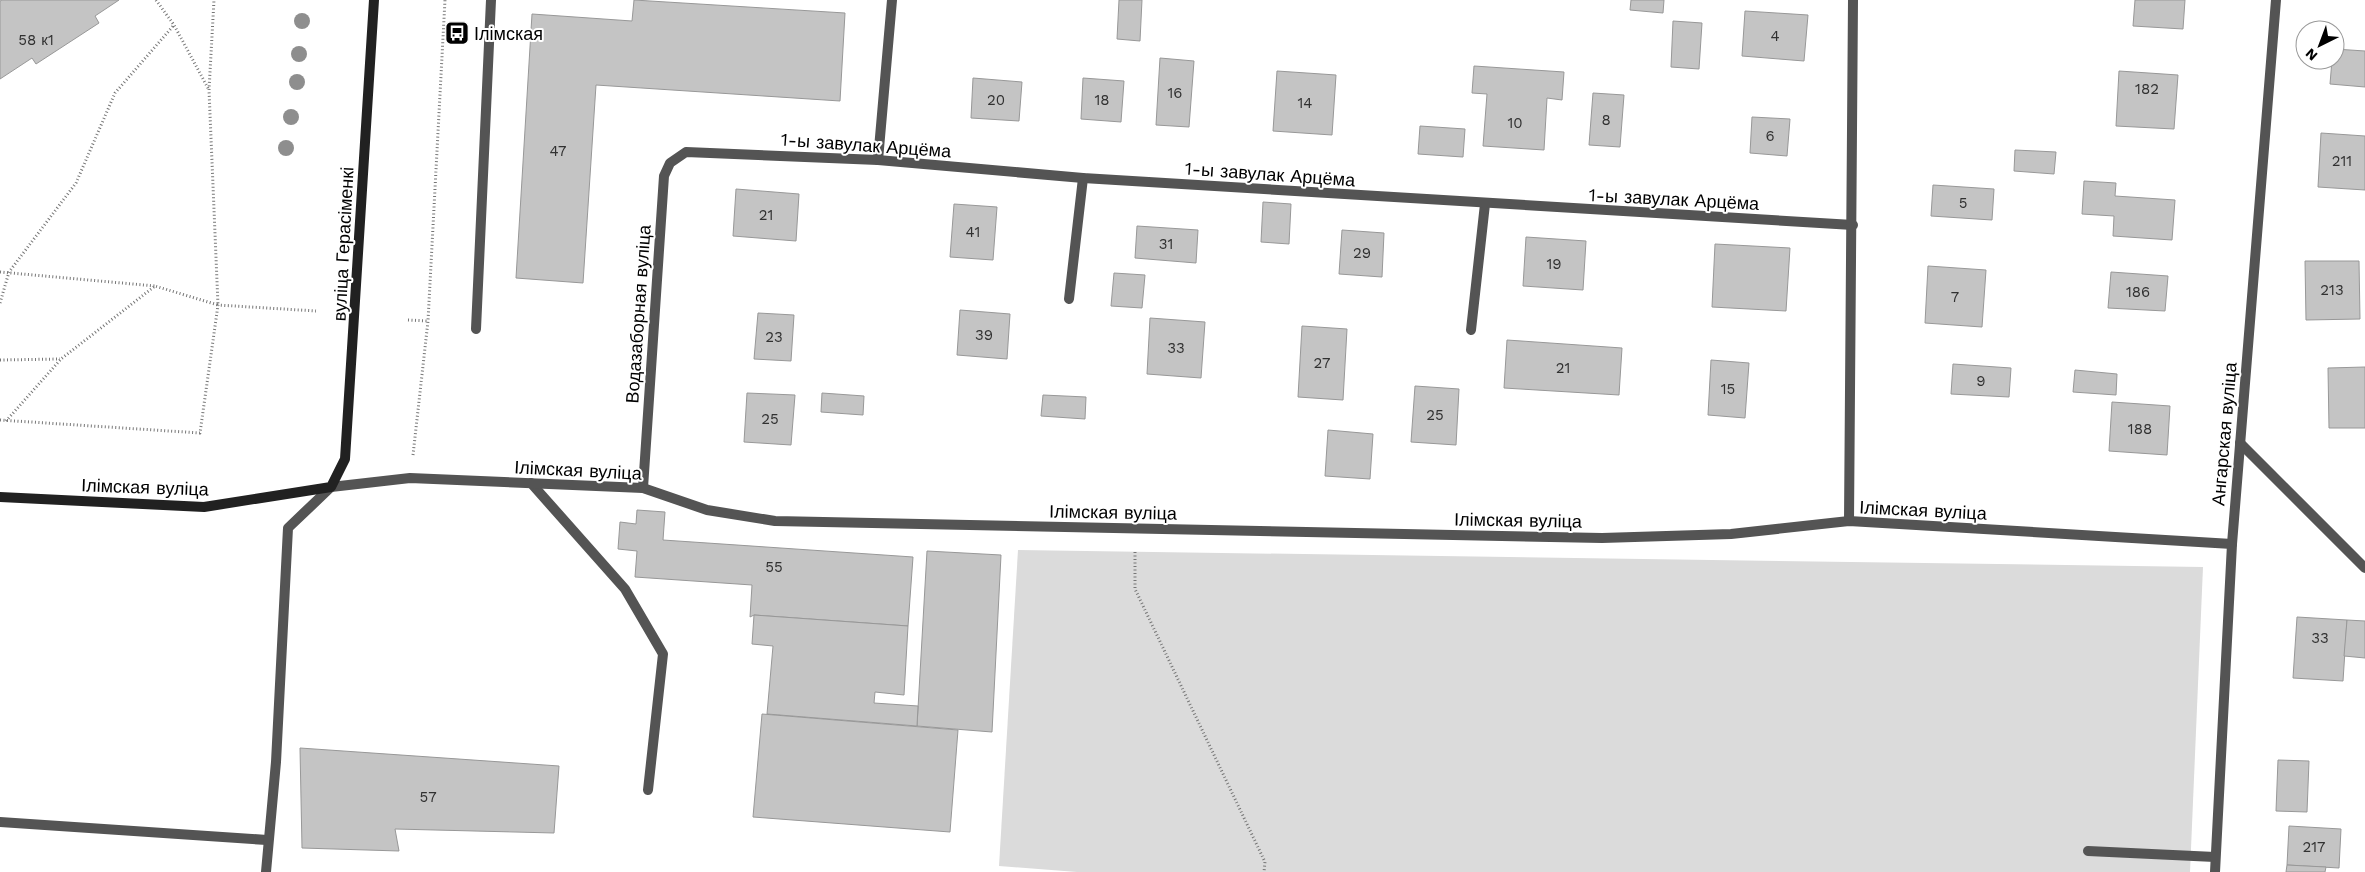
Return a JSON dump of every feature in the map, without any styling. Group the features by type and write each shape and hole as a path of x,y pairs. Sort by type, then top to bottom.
{"street":[{"name":"вуліца Герасіменкі","path":"331,487 345,459 374,0"},
{"path":"476,329 491,0"},
{"path":"878,160 892,0"},
{"path":"1850,521 1854,0"},
{"name":"Ангарская вуліца","path":"2215,872 2232,544 2276,0"},
{"name":"1-ы завулак Арцёма","path":"686,152 878,160 1083,178 1484,204 1853,225"},
{"name":"Водазаборная вуліца","path":"643,488 664,176 670,162 686,152"},
{"path":"1069,299 1083,178"},
{"path":"1471,330 1484,204"},
{"path":"2240,443 2365,568"},
{"name":"Ілімская вуліца","path":"0,497 204,508 331,487 410,478 643,488 707,510 775,521 1602,538 1731,534 1850,521 2232,544"},
{"path":"531,483 624,589 663,654 648,790"},
{"path":"266,872 276,762 288,528 331,487"},
{"path":"0,822 268,840"},
{"path":"2088,851 2215,857"}],"path":[{"path":"156,0 174,25 210,90"},
{"path":"0,420 200,434 218,305 210,90 214,0"},
{"path":"410,478 428,321 445,0"},
{"path":"0,302 9,272 76,183 115,93 174,25"},
{"path":"0,272 155,286 218,305 316,311"},
{"path":"6,421 61,359 155,286"},
{"path":"408,320 428,321"},
{"path":"0,360 61,359"},
{"path":"1134,528 1135,589 1265,862 1264,872"}],"shaded area":[{"path":"1018,550 2203,567 2190,872 1077,872 999,866"}],"building":[{"path":"119,0 95,16 99,23 36,64 32,58 0,79 0,1"},
{"path":"634,0 845,13 840,101 596,85 583,283 516,278 532,14 632,21"},
{"path":"1119,0 1142,0 1140,41 1117,39"},
{"path":"1631,0 1664,0 1663,13 1630,10"},
{"path":"2135,0 2185,0 2183,29 2133,26"},
{"path":"1745,11 1808,15 1804,61 1742,56"},
{"path":"1673,21 1702,23 1699,69 1671,67"},
{"path":"2345,50 2365,51 2365,87 2330,84 2331,70 2345,70"},
{"path":"1160,58 1194,61 1189,127 1156,125"},
{"path":"1474,66 1564,72 1562,100 1547,98 1544,150 1483,146 1487,94 1472,93"},
{"path":"1277,71 1336,75 1332,135 1273,131"},
{"path":"2119,71 2178,75 2174,129 2116,126"},
{"path":"973,78 1022,82 1019,121 971,118"},
{"path":"1083,78 1124,81 1121,122 1081,119"},
{"path":"1593,93 1624,95 1620,147 1589,145"},
{"path":"1752,117 1790,119 1787,156 1750,153"},
{"path":"1420,126 1465,129 1463,157 1418,154"},
{"path":"2321,133 2365,136 2365,190 2318,187"},
{"path":"2015,150 2056,152 2054,174 2014,171"},
{"path":"2084,181 2116,183 2115,196 2175,200 2172,240 2113,236 2114,216 2082,214"},
{"path":"1933,185 1994,189 1992,220 1931,216"},
{"path":"736,189 799,194 796,241 733,236"},
{"path":"1263,202 1291,204 1289,244 1261,242"},
{"path":"954,204 997,207 993,260 950,257"},
{"path":"1137,226 1198,230 1196,263 1135,258"},
{"path":"1342,230 1384,233 1382,277 1339,274"},
{"path":"1526,237 1586,241 1583,290 1523,286"},
{"path":"1715,244 1790,248 1786,311 1712,307"},
{"path":"2305,261 2359,261 2360,319 2306,320"},
{"path":"1928,266 1986,270 1982,327 1925,323"},
{"path":"2111,272 2168,276 2165,311 2108,308"},
{"path":"1114,273 1145,275 1142,308 1111,306"},
{"path":"960,310 1010,314 1007,359 957,355"},
{"path":"758,313 794,315 791,361 754,359"},
{"path":"1150,318 1205,322 1201,378 1147,374"},
{"path":"1302,326 1347,329 1343,400 1298,397"},
{"path":"1507,340 1622,348 1619,395 1504,388"},
{"path":"1711,360 1749,363 1745,418 1708,415"},
{"path":"1953,364 2011,368 2009,397 1951,394"},
{"path":"2365,367 2365,428 2329,428 2328,368"},
{"path":"2075,370 2117,374 2116,395 2073,392"},
{"path":"1415,386 1459,389 1456,445 1411,442"},
{"path":"747,393 795,395 791,445 744,442"},
{"path":"822,393 864,396 863,415 821,412"},
{"path":"1043,395 1086,397 1085,419 1041,416"},
{"path":"2112,402 2170,406 2167,455 2109,451"},
{"path":"1328,430 1373,434 1370,479 1325,476"},
{"path":"637,510 665,512 663,540 913,557 908,626 754,615 750,617 752,585 635,577 637,551 618,549 620,522 636,524"},
{"path":"927,551 1001,555 992,732 917,726"},
{"path":"754,615 908,626 904,695 875,692 874,703 918,706 917,726 767,714 773,646 752,644"},
{"path":"2297,617 2347,620 2343,681 2293,678"},
{"path":"2347,620 2365,621 2365,658 2344,656"},
{"path":"762,714 958,730 950,832 753,817"},
{"path":"300,748 559,766 554,833 395,829 399,851 302,848"},
{"path":"2278,760 2309,761 2307,812 2276,811"},
{"path":"2289,826 2341,829 2339,868 2287,865"},
{"path":"2287,865 2326,867 2325,872 2286,872"}],"place":[{"name":"Ілімская","path":"457,33"}]}
